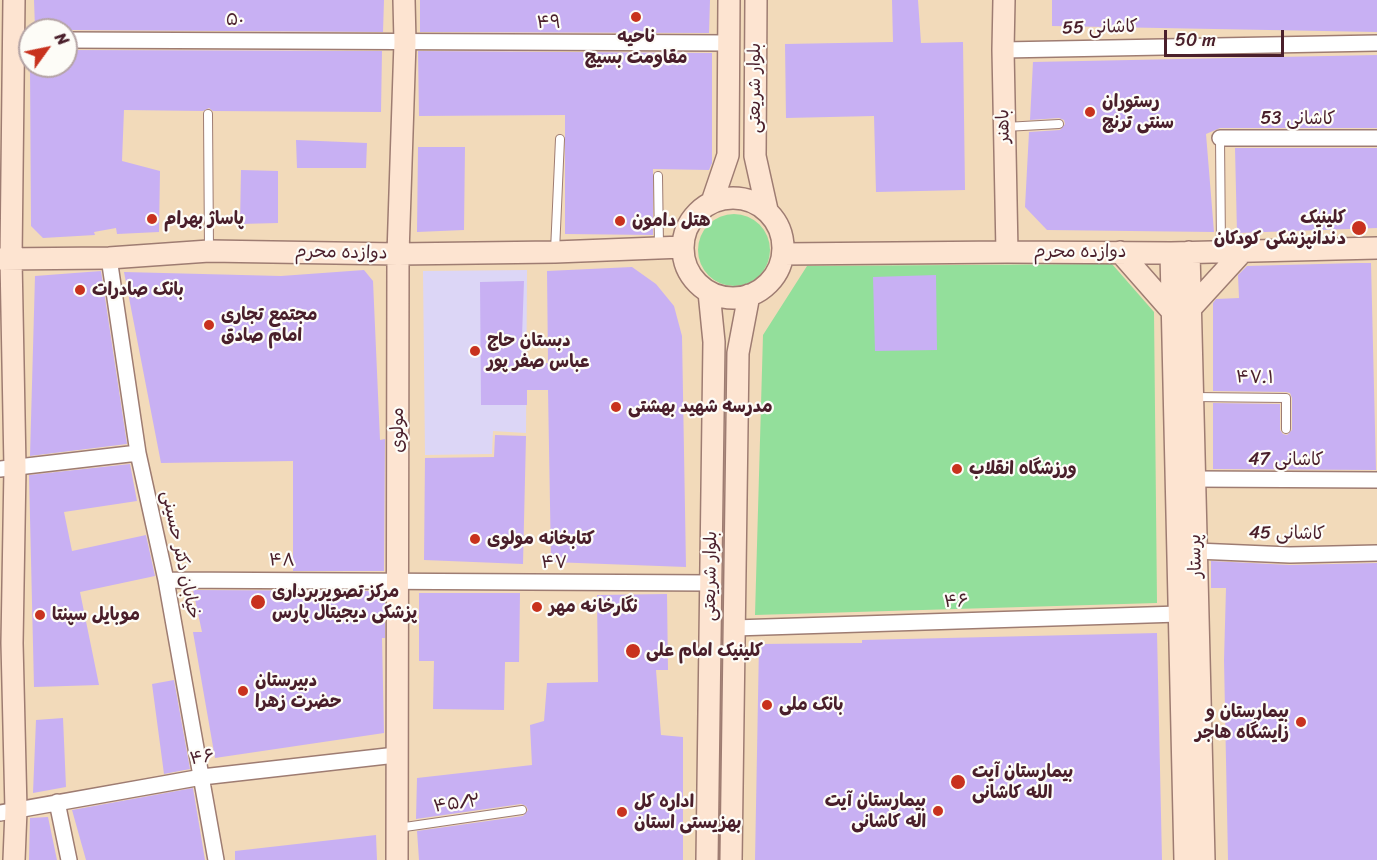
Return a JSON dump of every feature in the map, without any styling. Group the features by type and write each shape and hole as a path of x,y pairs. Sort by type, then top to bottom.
{"main road":[{"path":"14,0 18,20"},
{"name":"مولوی","path":"397,860 398,254 405,42 404,0"},
{"name":"بلوار شریعتی","path":"712,202 728,154 729,0"},
{"name":"بلوار شریعتی","path":"756,0 755,156 767,210"},
{"name":"باهنر","path":"1004,0 1007,252"},
{"path":"14,860 8,812 6,644 11,562 7,468 6,108 18,57"},
{"path":"726,198 741,198 755,202 767,210 776,221 782,234 783,254 777,272 770,282 749,295 729,297 709,292 698,284 684,261 683,247 685,233 691,220 700,209 726,198"},
{"name":"دوازده محرم","path":"6,259 109,258 209,251 398,254 555,252 683,247"},
{"name":"دوازده محرم","path":"783,254 1180,252 1377,248"},
{"path":"1120,252 1181,309 1244,250"},
{"name":"پرستار","path":"1180,252 1179,614 1185,860"},
{"name":"بلوار شریعتی","path":"706,860 714,342 709,292"},
{"name":"بلوار شریعتی","path":"731,860 738,353 749,295"},
{"name":"پرستار","path":"1181,309 1192,397 1204,860"}],"street":[{"name":"۵۰","path":"78,40 313,39 405,42"},
{"name":"۴۹","path":"405,42 728,43"},
{"name":"کاشانی 55","path":"1003,50 1377,43"},
{"name":"کاشانی 53","path":"1220,138 1377,138"},
{"name":"خیابان دکتر حسینی","path":"109,258 138,453 166,580 216,860"},
{"path":"7,468 138,453"},
{"name":"کاشانی 47","path":"1194,479 1377,480"},
{"name":"کاشانی 45","path":"1196,551 1290,555 1377,553"},
{"name":"۴۸","path":"166,580 397,582"},
{"name":"۴۷","path":"397,582 711,583"},
{"name":"۴۶","path":"734,628 1179,614"},
{"name":"۴۶","path":"8,812 202,777 396,755"},
{"path":"57,802 69,860"}],"lane":[{"path":"208,114 209,251"},
{"path":"1004,127 1059,124"},
{"path":"1220,138 1221,251"},
{"path":"555,252 560,139"},
{"path":"658,176 659,248"},
{"name":"۴۷.۱","path":"1192,397 1286,398 1286,429"},
{"name":"۴۵/۲","path":"396,828 522,810"}],"shaded area":[{"name":"دبستان حاج عباس صفر پور","path":"527,270 526,433 493,431 492,454 425,455 423,271"}],"green space":[{"path":"734,214 754,220 764,230 770,250 764,270 754,280 734,286 714,280 704,270 698,250 704,230 714,220"},
{"name":"ورزشگاه انقلاب","path":"1112,264 1154,312 1157,603 755,615 763,335 807,266"}],"building":[{"path":"34,0 384,0 383,32 78,30 78,18 35,18"},
{"path":"420,0 710,0 709,33 420,32"},
{"path":"892,0 918,0 921,43 963,42 965,190 876,192 874,116 786,118 785,44 893,42"},
{"path":"1052,0 1377,0 1377,32 1052,26"},
{"path":"78,50 382,51 381,112 213,111 209,108 203,111 124,110 122,161 160,171 159,232 117,234 116,228 94,232 95,235 43,238 31,226 30,78 78,78"},
{"path":"418,51 712,53 712,163 709,170 653,169 653,235 565,234 565,115 419,116"},
{"path":"1377,55 1377,128 1220,128 1206,134 1214,232 1047,230 1025,207 1029,132 1060,130 1065,124 1064,120 1059,118 1030,120 1033,62"},
{"path":"296,140 367,143 366,168 297,168"},
{"path":"418,147 465,147 464,230 417,232"},
{"path":"1235,148 1377,148 1377,228 1237,233"},
{"path":"241,170 278,171 278,223 240,224"},
{"path":"1371,263 1376,470 1213,469 1213,403 1280,404 1280,430 1287,435 1292,430 1290,393 1213,391 1213,303 1216,299 1239,298 1238,275 1247,266"},
{"name":"مدرسه شهید بهشتی","path":"632,267 656,284 674,306 682,336 686,567 551,562 548,390 527,390 527,405 481,405 480,282 524,281 521,364 548,363 547,271"},
{"path":"364,270 373,281 380,440 385,439 384,571 293,571 293,461 161,463 124,272 281,276"},
{"path":"101,271 127,444 30,456 35,276"},
{"path":"936,275 937,350 875,351 873,277"},
{"path":"495,435 526,436 523,564 424,560 425,458 494,457"},
{"path":"130,464 137,501 64,512 72,551 146,535 155,576 80,592 99,685 34,687 29,475"},
{"name":"بیمارستان و زایشگاه هاجر","path":"1211,561 1290,565 1377,563 1377,860 1228,860 1224,660 1226,588 1211,588"},
{"path":"193,590 385,591 385,638 382,638 384,733 215,758 193,632 202,632"},
{"path":"419,593 520,593 519,662 505,662 504,710 433,709 434,661 419,661"},
{"path":"667,594 668,670 656,670 661,735 683,737 683,860 419,860 417,831 523,816 528,810 521,804 416,819 417,778 532,765 530,725 544,721 547,683 598,682 597,595"},
{"name":"بیمارستان آیت الله کاشانی","path":"1157,633 1162,860 755,860 759,644 862,643 862,640"},
{"path":"174,680 190,769 164,774 152,684"},
{"path":"63,718 66,787 33,793 36,720"},
{"path":"193,788 205,860 86,860 72,810"},
{"path":"48,817 57,860 29,860 30,818"},
{"path":"376,835 377,860 235,860 235,851"}],"place":[{"name":"ناحیه مقاومت بسیج","path":"636,17"},
{"name":"رستوران سنتی ترنج","path":"1090,112"},
{"name":"پاساژ بهرام","path":"152,219"},
{"name":"هتل دامون","path":"620,221"},
{"name":"کلینیک دندانپزشکی کودکان","path":"1359,228"},
{"name":"بانک صادرات","path":"80,290"},
{"name":"مجتمع تجاری امام صادق","path":"209,325"},
{"name":"دبستان حاج عباس صفر پور","path":"475,351"},
{"name":"مدرسه شهید بهشتی","path":"616,407"},
{"name":"ورزشگاه انقلاب","path":"957,469"},
{"name":"کتابخانه مولوی","path":"475,539"},
{"name":"مرکز تصویربرداری پزشکی دیجیتال پارس","path":"258,602"},
{"name":"نگارخانه مهر","path":"537,607"},
{"name":"موبایل سپنتا","path":"40,615"},
{"name":"کلینیک امام علی","path":"633,651"},
{"name":"دبیرستان حضرت زهرا","path":"243,691"},
{"name":"بانک ملی","path":"767,705"},
{"name":"بیمارستان و زایشگاه هاجر","path":"1301,722"},
{"name":"بیمارستان آیت الله کاشانی","path":"958,782"},
{"name":"بیمارستان آیت اله کاشانی","path":"938,811"},
{"name":"اداره کل بهزیستی استان","path":"622,812"}]}
